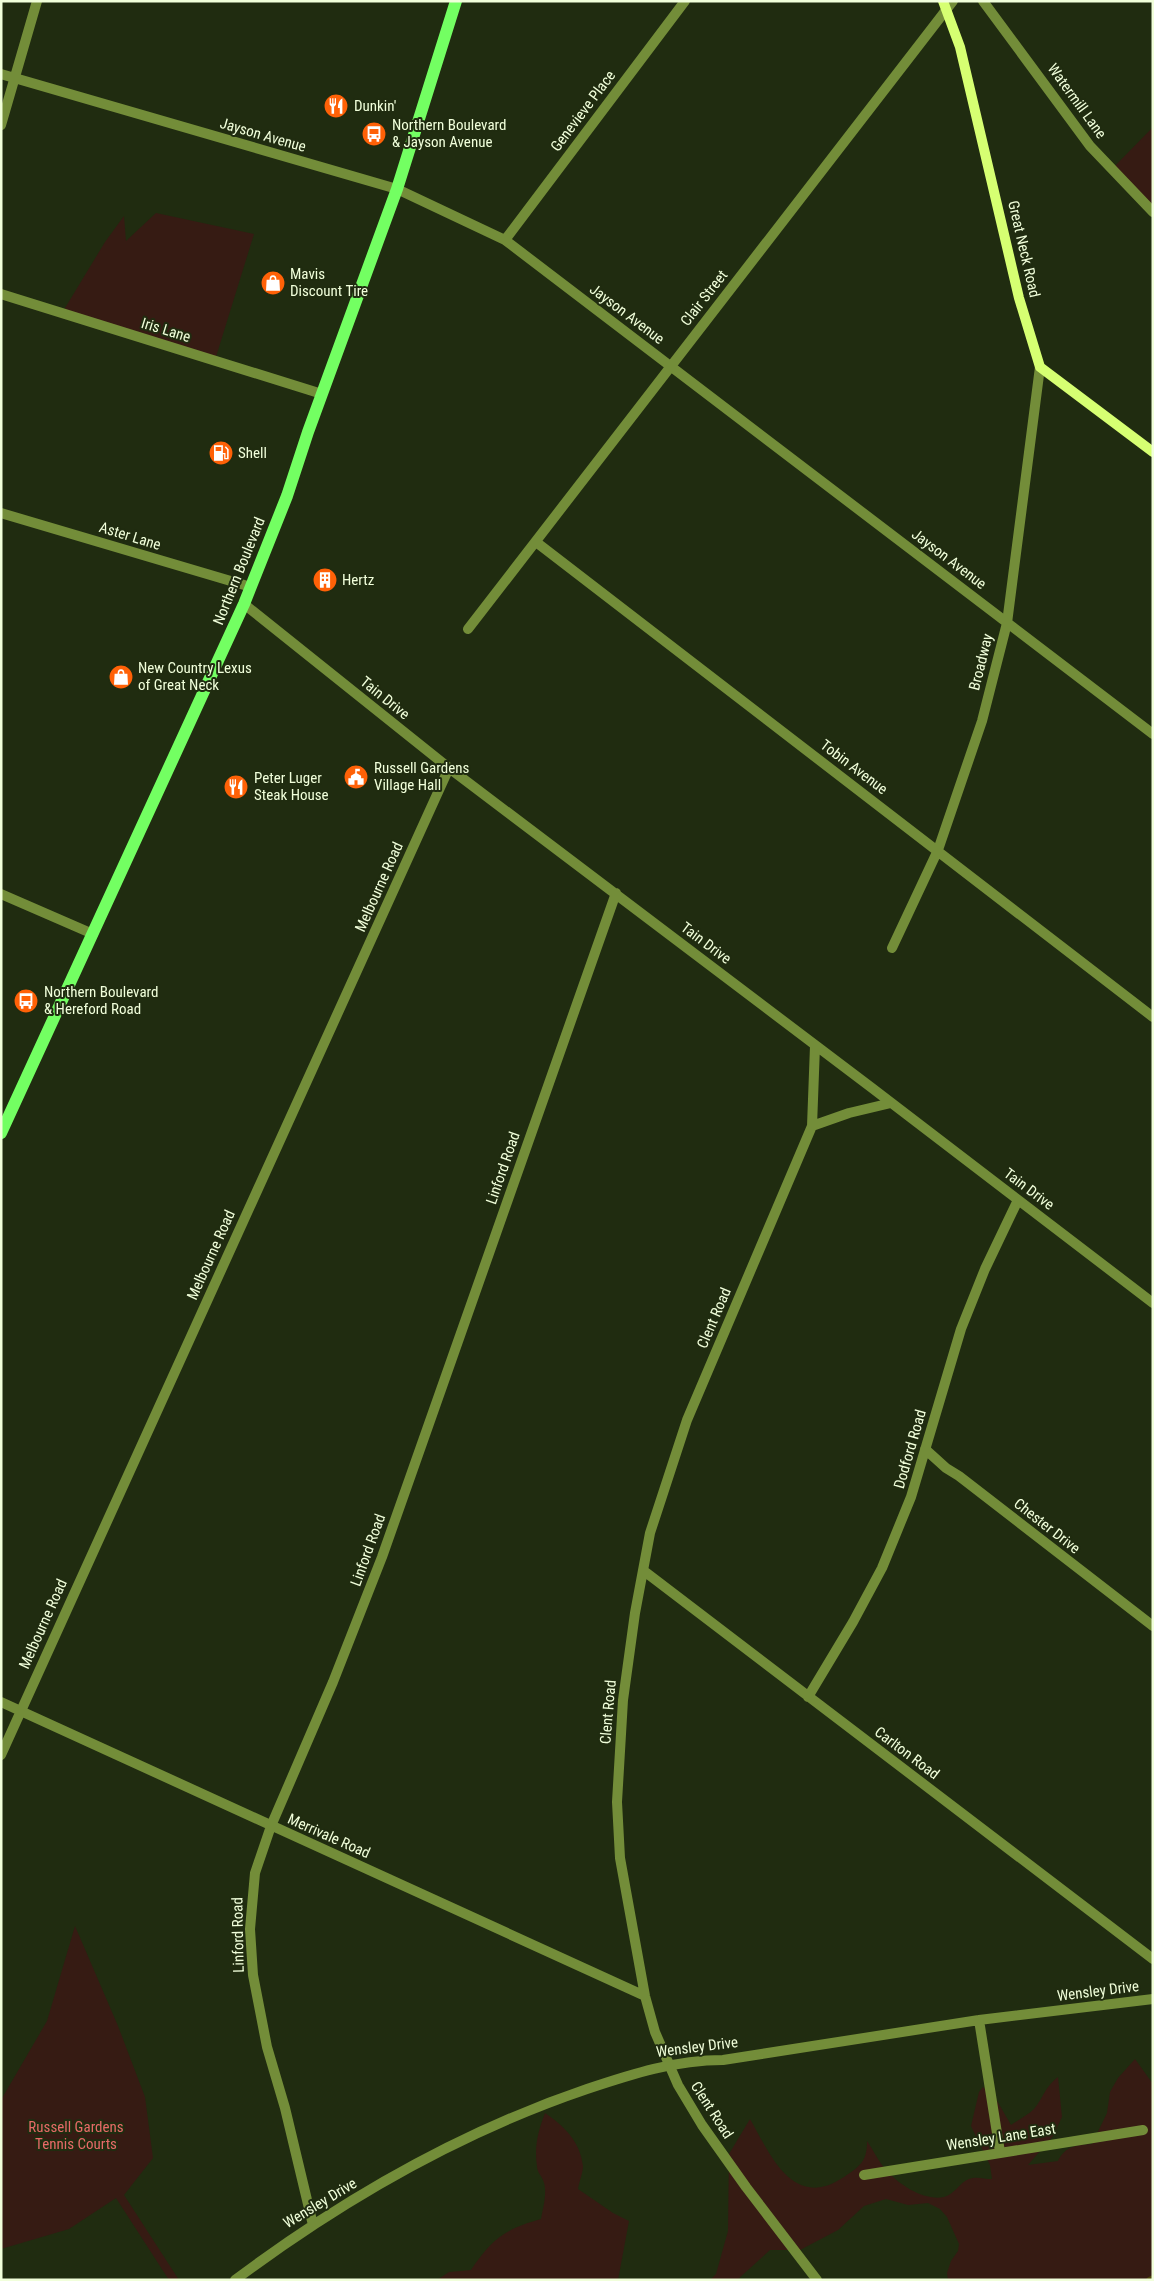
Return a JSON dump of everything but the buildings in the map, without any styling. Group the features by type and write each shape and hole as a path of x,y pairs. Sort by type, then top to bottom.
{"main road":[{"name":"Northern Boulevard","path":"1,1133 251,588 287,496 322,394 397,190 456,1"},
{"name":"Great Neck Road","path":"948,4 960,47 1019,298 1040,367"},
{"path":"1040,367 1153,452"}],"street":[{"path":"1,125 37,1"},
{"name":"Genevieve Place","path":"505,240 685,1"},
{"name":"Watermill Lane","path":"983,1 1090,146 1153,212"},
{"name":"Clair Street","path":"468,630 948,4"},
{"name":"Jayson Avenue","path":"1,74 397,190 505,240 1153,734"},
{"name":"Iris Lane","path":"1,294 322,394"},
{"name":"Broadway","path":"892,948 938,850 982,721 1007,623 1040,367"},
{"name":"Aster Lane","path":"1,513 251,588"},
{"name":"Tobin Avenue","path":"536,542 1153,1017"},
{"name":"Tain Drive","path":"244,604 449,768 616,893 1153,1303"},
{"name":"Melbourne Road","path":"1,1755 449,768"},
{"name":"Linford Road","path":"313,2225 285,2108 267,2046 253,1975 250,1929 255,1873 272,1826 333,1682 382,1557 616,893"},
{"path":"1,894 93,934"},
{"name":"Clent Road","path":"815,1046 812,1126 687,1420 650,1533 635,1613 623,1700 617,1802 620,1858 645,1996 655,2032 678,2085 702,2125 746,2187 817,2280"},
{"path":"812,1126 849,1113 891,1102"},
{"name":"Dodford Road","path":"808,1697 853,1622 882,1568 911,1497 960,1329 985,1269 1018,1200"},
{"name":"Chester Drive","path":"925,1449 946,1468 959,1476 1153,1626"},
{"name":"Carlton Road","path":"644,1570 808,1697 1153,1958"},
{"name":"Merrivale Road","path":"1,1702 645,1996"},
{"name":"Wensley Drive","path":"235,2280 313,2225 396,2175 465,2139 536,2106 646,2069 699,2060 723,2060 979,2020 1153,1999"},
{"path":"979,2020 1000,2152"},
{"name":"Wensley Lane East","path":"864,2175 1143,2130"}],"green space":[{"path":"1153,127 1153,212 1111,170"},
{"path":"156,213 254,234 215,360 62,313 105,242 124,216 126,241"},
{"name":"Russell Gardens Tennis Courts","path":"75,1926 118,2026 145,2097 153,2158 124,2195 179,2280 169,2280 116,2198 69,2229 1,2249 1,2100 47,2021"},
{"path":"1135,2059 1153,2084 1153,2280 948,2280 947,2273 951,2261 958,2251 959,2244 947,2217 940,2209 928,2203 908,2205 886,2199 864,2206 838,2230 800,2250 770,2250 737,2280 710,2280 716,2274 728,2231 729,2154 750,2119 776,2163 786,2175 797,2183 811,2187 826,2186 844,2177 862,2163 866,2154 867,2141 883,2166 900,2183 921,2195 937,2198 944,2197 969,2179 992,2179 990,2165 971,2126 979,2092 983,2087 996,2099 1011,2125 1034,2109 1050,2085 1058,2077 1062,2117 1053,2136 1028,2165 1058,2161 1068,2149 1092,2144 1107,2113 1110,2092 1118,2078"},
{"path":"545,2113 559,2123 575,2142 583,2166 578,2189 613,2213 629,2221 618,2280 437,2280 449,2272 471,2270 486,2250 500,2237 518,2227 541,2219 545,2189 537,2168 536,2146"}],"waterway":[{"path":"1149,2280 1153,2278"}],"place":[{"name":"Dunkin'","path":"336,106"},
{"name":"Northern Boulevard & Jayson Avenue","path":"374,134"},
{"name":"Mavis Discount Tire","path":"273,283"},
{"name":"Shell","path":"221,453"},
{"name":"Hertz","path":"325,580"},
{"name":"New Country Lexus of Great Neck","path":"121,677"},
{"name":"Russell Gardens Village Hall","path":"356,777"},
{"name":"Peter Luger Steak House","path":"236,787"},
{"name":"Northern Boulevard & Hereford Road","path":"26,1001"}]}
